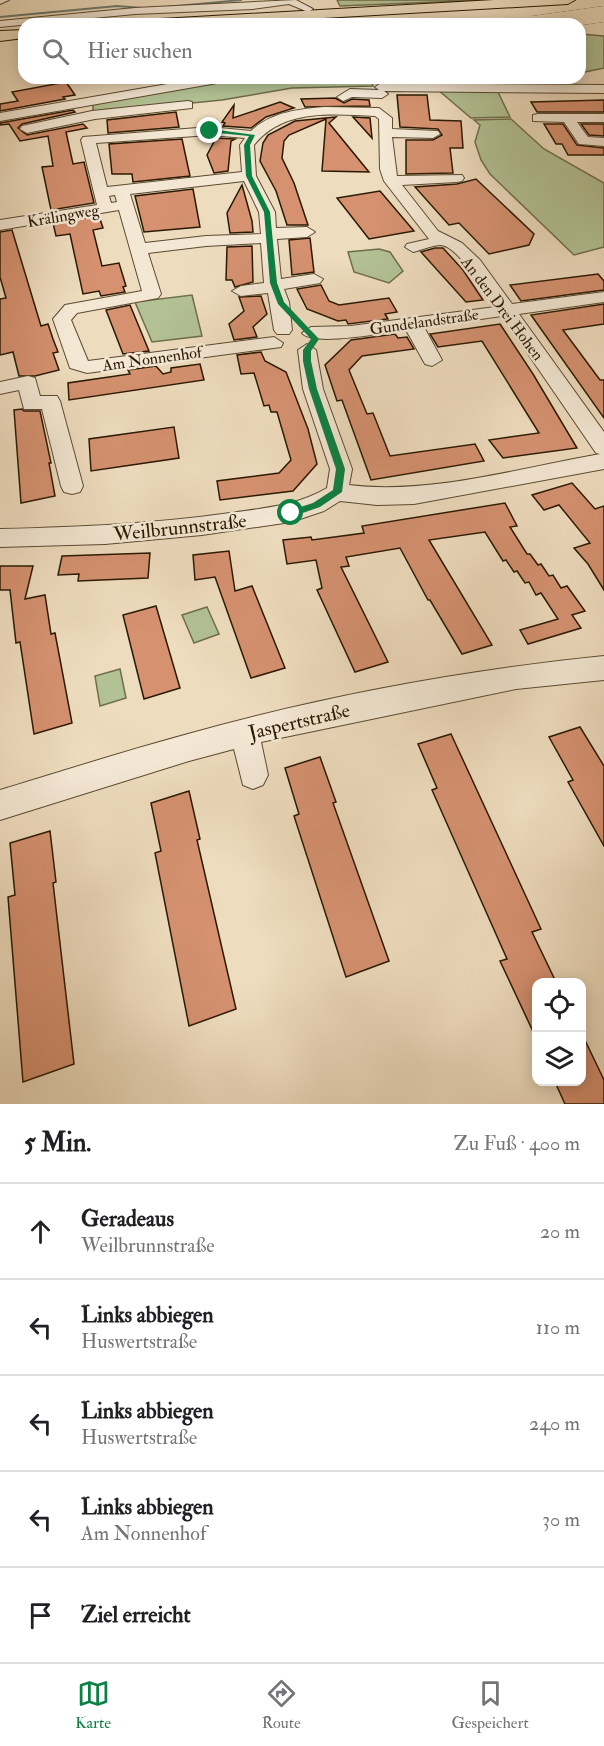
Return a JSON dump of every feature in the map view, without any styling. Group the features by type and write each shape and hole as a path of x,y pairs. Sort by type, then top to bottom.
{"highway":[{"path":"233,18 568,0"},
{"path":"293,14 471,11 604,16"},
{"path":"364,18 604,16"},
{"path":"586,18 604,16"},
{"path":"0,36 18,34"},
{"path":"0,42 18,40"}],"street":[{"path":"0,1 4,0"},
{"path":"58,18 135,10 253,6 290,1 308,9"},
{"path":"0,24 18,22"},
{"path":"0,117 187,84"},
{"path":"380,86 384,100 379,112 300,114 268,123 253,135 247,145 249,176 267,212 275,287 297,340 340,469 337,492 377,497 414,496 604,461"},
{"path":"343,97 380,86 604,89"},
{"path":"84,101 98,140"},
{"path":"27,129 90,116 188,105"},
{"name":"An den Drei Hohen","path":"379,112 385,118 387,169 391,181 432,234 456,246 474,264 604,448"},
{"path":"538,118 604,118"},
{"path":"568,118 584,141 604,142"},
{"path":"103,200 88,140 210,131 253,135"},
{"path":"385,133 433,134"},
{"path":"123,197 249,176"},
{"path":"391,181 409,182 457,178"},
{"name":"Krälingweg","path":"0,225 123,197"},
{"name":"Am Nonnenhof","path":"123,197 152,294 70,309 62,319 77,364 87,367 297,340"},
{"path":"140,249 307,232"},
{"path":"413,247 444,240"},
{"path":"241,291 275,287 313,276"},
{"name":"Gundelandstraße","path":"297,340 604,297"},
{"path":"412,323 432,360"},
{"path":"0,388 28,382 31,404 50,400 72,486"},
{"name":"Weilbrunnstraße","path":"0,538 105,535 202,526 291,513 316,505 337,492"},
{"name":"Jaspertstraße","path":"0,805 87,776 245,733 436,691 548,673 603,669"},
{"path":"245,733 253,775"}],"green space":[{"path":"337,0 486,0 340,6"},
{"path":"586,34 604,36 604,68 586,72"},
{"path":"197,84 372,84 373,86 292,88 222,100 93,113 93,102"},
{"path":"390,84 552,84 559,89 391,86"},
{"path":"437,89 497,90 510,117 471,118"},
{"path":"511,119 544,149 604,183 604,247 574,255 490,174 481,160 475,142 480,125 474,120"},
{"path":"379,249 390,252 403,271 389,283 354,272 348,252"},
{"path":"192,295 202,336 152,342 135,302"},
{"path":"207,607 219,634 194,643 182,615"},
{"path":"120,669 126,698 100,706 95,676"}],"building":[{"path":"67,84 75,95 63,97 65,99 0,111 0,104 18,101 12,92"},
{"path":"397,95 427,95 430,120 461,121 463,148 450,148 453,173 406,174 406,140 433,140 442,135 438,129 400,127"},
{"path":"335,98 344,103 352,99 369,100 370,106 305,107 301,99"},
{"path":"604,100 604,112 537,112 531,102"},
{"path":"280,102 294,108 266,117 251,128 223,126 225,123 222,122 234,105 233,118"},
{"path":"73,110 75,112 22,124 18,128 27,135 83,124 87,128 66,132 73,164 84,162 94,203 51,210 42,167 53,166 48,136 20,141 9,124 0,125 0,123"},
{"path":"176,112 179,127 108,133 107,120"},
{"path":"336,117 329,123 369,172 322,171 326,119 289,135 284,141 282,158 294,183 308,225 287,225 276,191 260,161 263,143 268,135 295,121"},
{"path":"353,117 370,118 372,138"},
{"path":"544,124 563,124 577,145 604,148 604,155 568,155 562,144 556,144"},
{"path":"581,124 604,124 604,136 589,135"},
{"path":"216,138 235,139 231,141 228,171 214,173 207,155"},
{"path":"182,139 190,176 133,182 132,174 112,174 109,144"},
{"path":"476,179 534,234 529,245 489,254 459,223 449,225 415,187 457,184"},
{"path":"242,185 253,232 230,233 227,213"},
{"path":"193,189 200,227 144,232 135,196"},
{"path":"380,191 414,231 369,239 337,198"},
{"path":"99,216 103,228 93,230 102,266 119,263 126,286 123,287 125,292 101,296 99,291 83,294 70,234 56,236 53,223"},
{"path":"12,230 41,326 48,324 58,352 53,353 59,370 35,376 19,376 13,352 0,355 0,299 6,298 0,277 0,232"},
{"path":"310,238 314,272 292,275 289,240"},
{"path":"252,246 253,282 235,287 232,280 226,280 227,247"},
{"path":"443,248 463,270 483,300 466,302 421,252"},
{"path":"598,274 604,281 604,290 521,301 510,285"},
{"path":"321,285 329,301 339,305 389,298 397,312 385,314 388,319 348,324 346,320 338,321 307,309 297,289"},
{"path":"261,296 267,314 253,327 257,337 234,340 229,324 244,311 239,297"},
{"path":"604,304 604,324 563,330 600,380 604,380 604,418 531,315"},
{"path":"130,305 149,351 123,354 106,310"},
{"path":"500,324 577,448 503,458 489,440 539,433 482,341 438,347 430,334"},
{"path":"395,334 398,338 407,337 414,349 362,356 349,370 367,414 373,413 390,456 475,444 484,461 371,480 342,400 337,401 325,365 351,340"},
{"path":"261,352 265,361 286,372 308,429 317,464 293,491 220,500 217,481 279,473 291,460 277,412 271,412 269,405 264,406 254,373 241,374 237,355"},
{"path":"200,364 204,380 69,400 68,383 130,374 128,370 156,366 163,374 171,372 171,368"},
{"path":"14,410 40,411 55,496 21,503"},
{"path":"174,427 179,458 91,471 89,439"},
{"path":"572,483 595,509 604,506 604,590 588,564 574,548 590,543 559,505 544,510 532,495"},
{"path":"505,503 517,526 510,527 527,554 530,554 538,565 541,564 549,576 553,575 561,588 567,586 585,611 572,615 581,628 528,644 520,630 558,619 541,593 536,595 529,582 525,583 506,560 503,561 485,532 429,540 492,645 462,654 428,600 400,548 346,557 349,566 341,567 388,662 355,672 317,590 322,588 316,560 287,564 283,540 311,537 312,540 364,533 362,526"},
{"path":"229,551 235,591 252,586 285,668 251,678 215,577 195,580 193,555"},
{"path":"150,553 148,578 78,581 79,574 58,575 62,556"},
{"path":"0,566 33,566 25,599 45,595 51,634 55,633 72,723 34,734 20,642 16,643 10,590 0,590"},
{"path":"156,606 180,688 144,699 123,615"},
{"path":"580,727 604,766 604,846 568,782 573,780 549,737"},
{"path":"451,734 541,929 532,932 554,978 532,978 532,1029 500,961 507,959 432,790 437,788 418,744"},
{"path":"320,757 336,802 333,803 389,961 346,977 294,816 299,814 285,768"},
{"path":"189,791 200,839 197,840 236,1009 189,1026 155,853 161,851 151,803"},
{"path":"50,831 56,882 53,883 74,1064 23,1082 8,897 15,895 10,843"},
{"path":"586,1042 604,1080 604,1104 565,1104 557,1086 586,1086"}],"waterway":[{"path":"166,7 241,0"},
{"path":"0,17 117,6 142,8"}],"route":[{"path":"210,131 253,135 247,145 246,156 249,176 267,212 273,283 280,302 315,339 311,348 307,350 307,361 313,389 322,409 340,469 337,492 316,505 291,513"}]}
